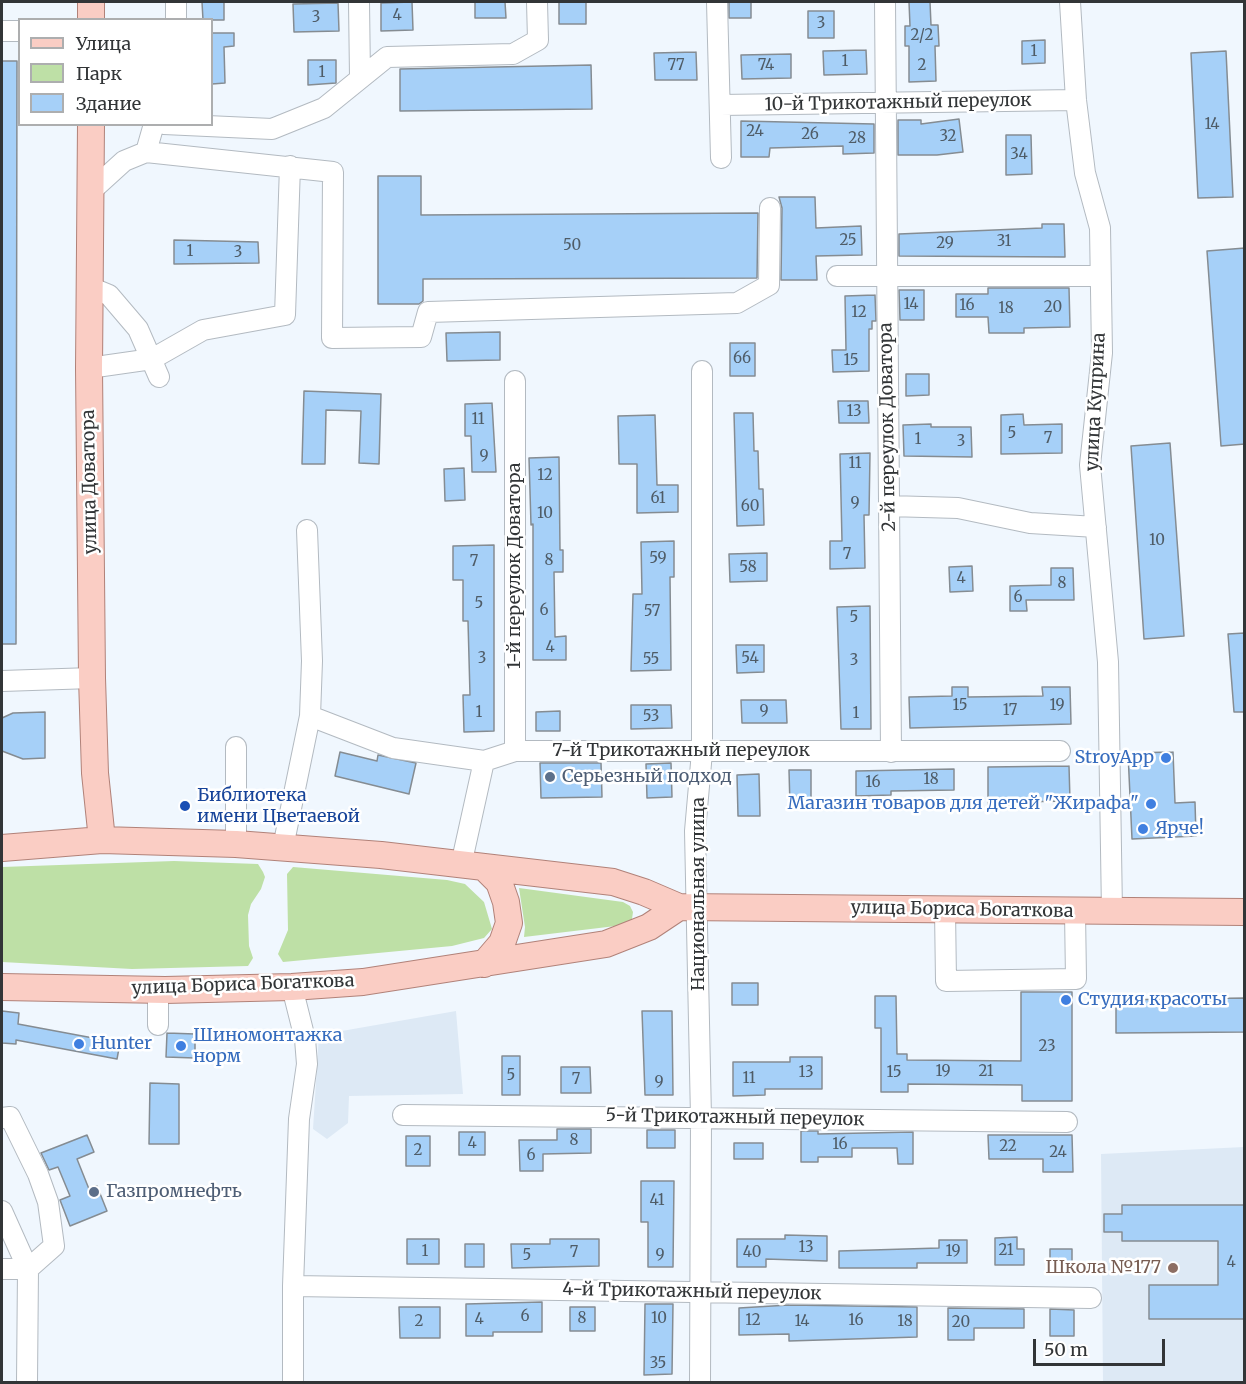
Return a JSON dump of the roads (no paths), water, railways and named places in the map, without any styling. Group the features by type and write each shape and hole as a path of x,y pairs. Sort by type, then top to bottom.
{"main road":[{"path":"91,2 91,18"},
{"name":"улица Доватора","path":"91,126 92,288 89,368 92,678 95,773 102,840"},
{"name":"улица Бориса Богаткова","path":"2,848 102,840 236,844 381,855 613,882 688,907 1245,912"},
{"path":"472,866 498,882 506,902 509,923 502,943 484,964"},
{"name":"улица Бориса Богаткова","path":"2,987 158,990 292,987 363,982 606,944 649,927 688,907"}],"street":[{"path":"176,2 176,18"},
{"path":"359,2 360,76"},
{"path":"207,126 272,129 324,108 360,76 387,57 513,54 538,40 537,2"},
{"path":"717,2 721,158"},
{"name":"2-й переулок Доватора","path":"885,2 891,752"},
{"name":"улица Куприна","path":"1070,2 1076,100 1085,173 1100,228 1102,353 1090,465 1108,662 1112,912"},
{"path":"2,31 18,31"},
{"name":"10-й Трикотажный переулок","path":"720,105 1076,100"},
{"path":"146,152 153,126"},
{"path":"92,191 124,161 146,152 333,172 332,338 421,337 428,312 737,303 770,285 770,208"},
{"path":"89,368 156,368 203,330 285,315 290,166"},
{"path":"837,276 1100,276"},
{"path":"92,288 109,295 138,329 156,368"},
{"name":"Национальная улица","path":"700,1383 701,1118 688,907 702,752 702,371"},
{"name":"1-й переулок Доватора","path":"515,381 515,751"},
{"path":"889,506 958,508 1030,523 1096,527"},
{"path":"283,847 310,716 312,661 307,530"},
{"path":"2,681 92,678"},
{"name":"7-й Трикотажный переулок","path":"310,716 393,748 484,761 515,751 1060,752"},
{"path":"236,747 236,844"},
{"path":"472,866 484,761"},
{"path":"945,910 945,981 1076,979 1075,912"},
{"path":"292,987 305,1039 307,1064 298,1119 293,1286 293,1383"},
{"path":"158,990 158,1025"},
{"name":"5-й Трикотажный переулок","path":"403,1115 1066,1122"},
{"path":"2,1118 10,1117 38,1174 48,1202 54,1246 28,1269 2,1269"},
{"path":"2,1211 28,1269 27,1383"},
{"name":"4-й Трикотажный переулок","path":"293,1286 1091,1298"}],"place":[{"name":"StroyApp","path":"1166,758"},
{"name":"Серьезный подход","path":"550,777"},
{"name":"Магазин товаров для детей \"Жирафа\"","path":"1151,804"},
{"name":"Библиотека имени Цветаевой","path":"185,806"},
{"name":"Ярче!","path":"1143,829"},
{"name":"Студия красоты","path":"1066,1000"},
{"name":"Hunter","path":"79,1044"},
{"name":"Шиномонтажка норм","path":"181,1046"},
{"name":"Газпромнефть","path":"94,1192"},
{"name":"Школа №177","path":"1173,1268"}]}
